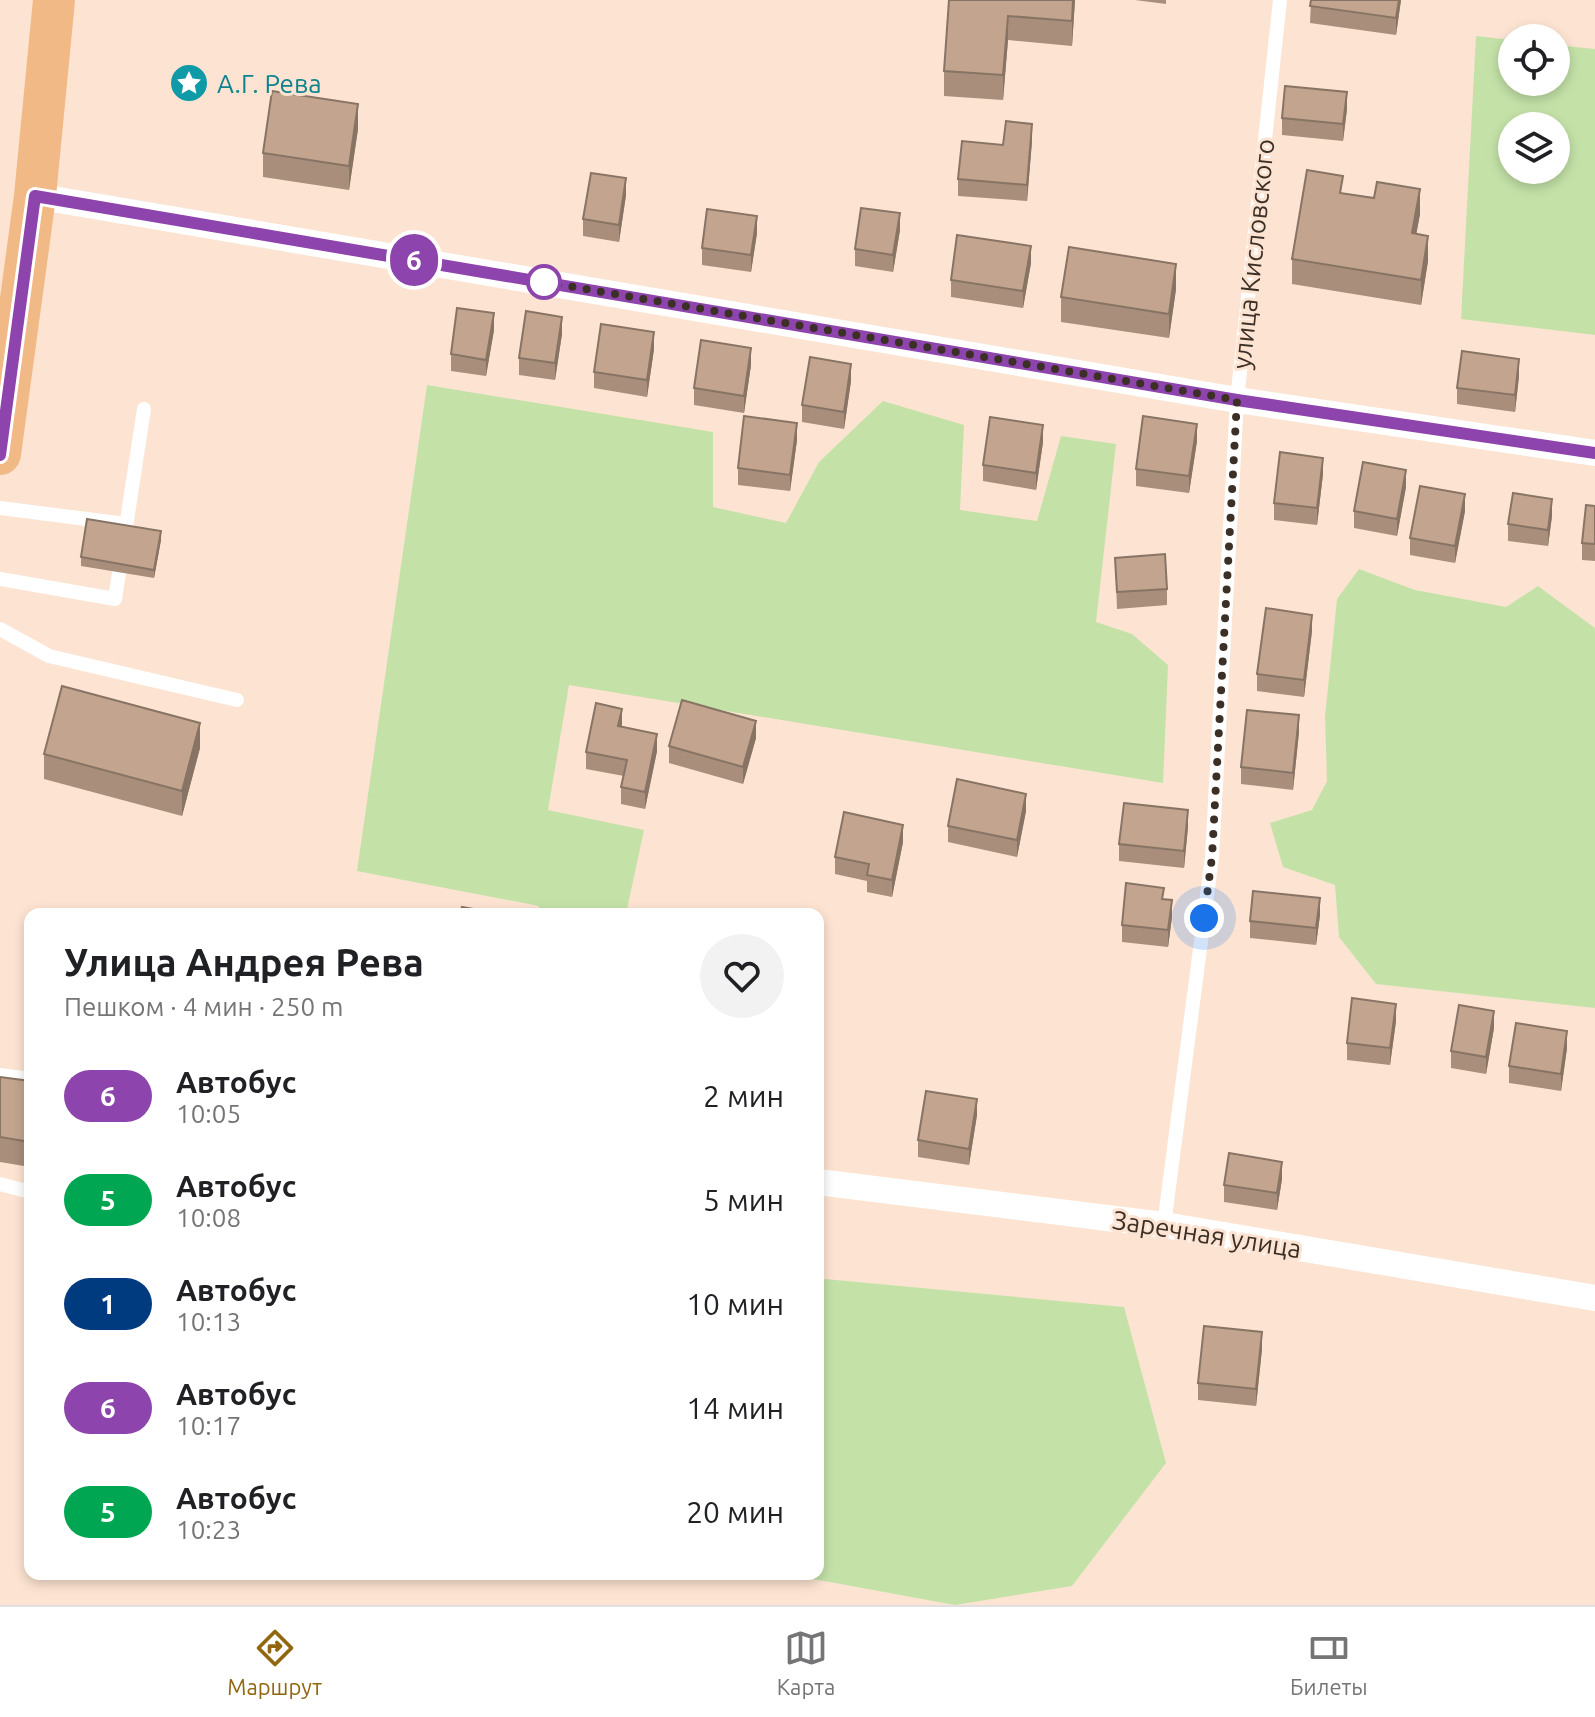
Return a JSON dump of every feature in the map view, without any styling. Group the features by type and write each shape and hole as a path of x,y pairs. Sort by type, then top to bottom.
{"main road":[{"path":"0,454 35,196 54,0"}],"street":[{"path":"35,196 1237,400 1595,453"},
{"name":"Заречная улица","path":"824,1183 1164,1225 1595,1298"}],"lane":[{"name":"улица Кисловского","path":"1164,1225 1212,857 1237,400 1280,0"},
{"path":"0,579 115,599 144,409"},
{"path":"0,508 126,524"},
{"path":"0,629 49,656 237,700"},
{"path":"0,1075 24,1078"},
{"path":"0,1184 24,1190"}],"green space":[{"path":"1476,36 1498,38 1498,96 1570,96 1570,46 1595,49 1595,335 1461,319"},
{"path":"427,385 713,432 713,507 786,523 819,462 883,401 964,425 960,510 1037,521 1061,436 1116,444 1096,622 1132,634 1168,665 1163,783 569,685 548,810 644,830 627,908 539,908 357,871"},
{"path":"1359,569 1415,590 1506,607 1538,586 1595,628 1595,1008 1376,984 1339,937 1335,885 1283,867 1270,823 1312,810 1327,781 1325,717 1337,599"},
{"path":"824,1280 1124,1307 1166,1463 1072,1586 955,1605 819,1580 824,1580"}],"building":[{"path":"949,0 1073,0 1072,21 1008,16 1003,75 944,71"},
{"path":"1311,0 1399,0 1396,18 1310,6"},
{"path":"1285,86 1347,92 1343,124 1282,118"},
{"path":"272,91 358,104 349,166 263,153"},
{"path":"1006,121 1032,124 1027,185 958,179 962,141 1003,145"},
{"path":"1307,170 1343,176 1340,193 1374,198 1377,182 1420,189 1412,233 1428,236 1421,280 1292,259"},
{"path":"591,173 626,178 619,225 583,219"},
{"path":"861,208 900,213 893,255 855,249"},
{"path":"707,209 757,216 751,255 702,248"},
{"path":"957,235 1031,246 1023,291 951,280"},
{"path":"1069,247 1176,264 1169,314 1061,297"},
{"path":"457,308 494,313 486,360 451,354"},
{"path":"526,311 562,317 555,363 519,358"},
{"path":"601,324 654,332 647,380 594,372"},
{"path":"701,340 751,348 744,396 694,388"},
{"path":"1462,351 1519,359 1515,395 1457,388"},
{"path":"810,357 851,364 844,412 802,405"},
{"path":"744,416 797,423 790,475 738,468"},
{"path":"1143,416 1197,424 1189,476 1136,469"},
{"path":"990,417 1043,425 1036,473 983,465"},
{"path":"1280,452 1323,458 1317,508 1274,503"},
{"path":"1363,462 1406,470 1397,519 1354,511"},
{"path":"1420,486 1465,494 1455,546 1410,538"},
{"path":"1513,493 1552,499 1548,530 1508,524"},
{"path":"1586,505 1595,506 1595,544 1582,543"},
{"path":"87,519 161,531 154,570 81,557"},
{"path":"1165,554 1167,589 1117,592 1115,558"},
{"path":"1266,608 1312,615 1304,680 1257,674"},
{"path":"62,686 200,723 182,791 44,754"},
{"path":"682,700 756,721 743,767 669,746"},
{"path":"596,703 622,709 618,726 657,734 645,792 621,787 627,760 586,752"},
{"path":"1247,710 1299,715 1293,773 1241,767"},
{"path":"957,779 1026,794 1017,840 948,826"},
{"path":"1124,803 1188,810 1184,851 1119,844"},
{"path":"844,812 903,825 892,880 867,875 869,864 835,857"},
{"path":"1126,883 1164,888 1162,899 1172,900 1168,930 1122,925"},
{"path":"1253,891 1320,898 1316,928 1250,921"},
{"path":"1352,998 1396,1004 1390,1048 1347,1043"},
{"path":"1459,1005 1494,1011 1486,1057 1451,1051"},
{"path":"1516,1023 1567,1031 1561,1074 1509,1066"},
{"path":"0,1077 24,1080 24,1141 0,1137"},
{"path":"926,1091 977,1099 969,1149 918,1140"},
{"path":"1229,1153 1282,1162 1277,1193 1224,1185"},
{"path":"1204,1326 1262,1332 1256,1389 1198,1383"}],"bus line":[{"name":"6","path":"0,455 35,196 1237,400 1595,453"}],"place":[{"name":"А.Г. Рева","path":"189,83"}],"route":[{"path":"544,282 1237,400 1212,857 1204,918"}]}
